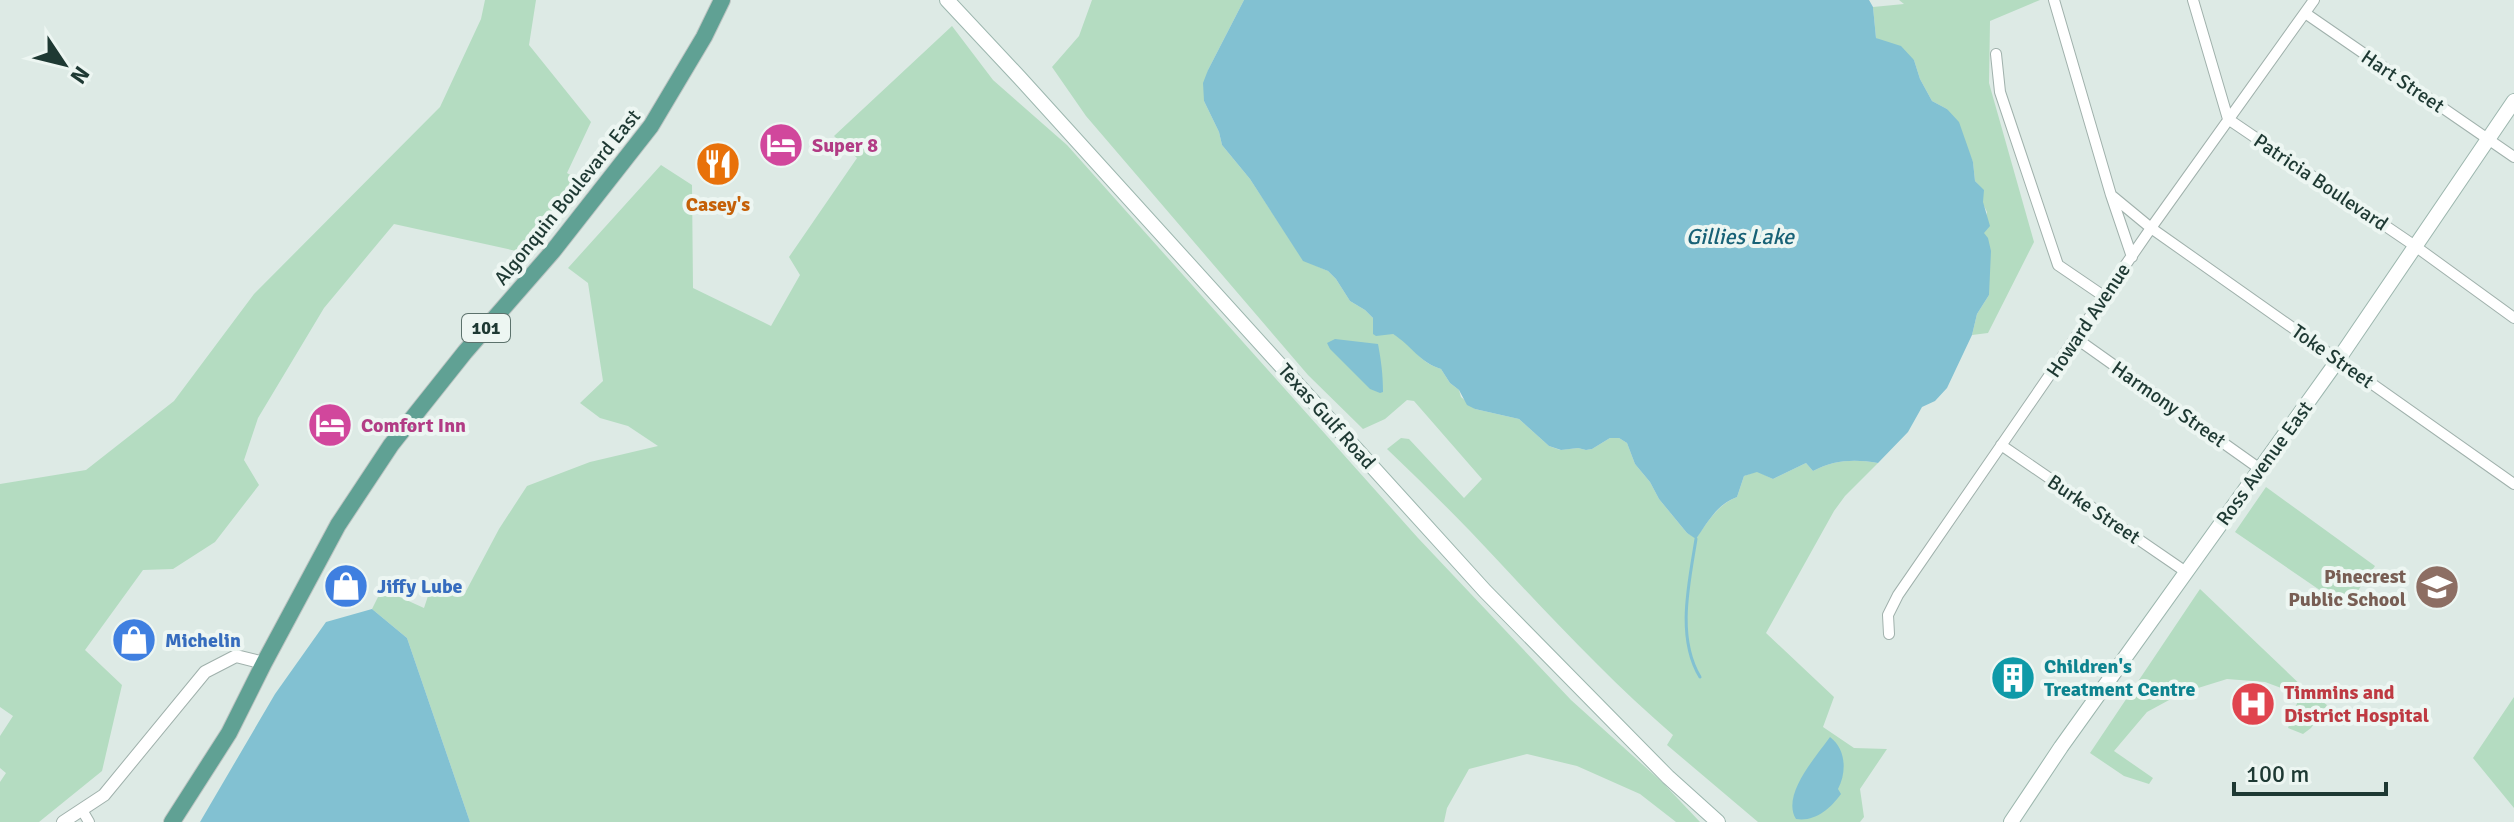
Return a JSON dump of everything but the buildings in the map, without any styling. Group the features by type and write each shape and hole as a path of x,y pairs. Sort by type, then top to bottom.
{"main road":[{"name":"Texas Gulf Road","path":"947,0 1485,591 1668,777 1718,822"},
{"name":"Algonquin Boulevard East","path":"264,663 338,525 391,445 465,352 563,240 651,126 723,1"},
{"name":"Ross Avenue East","path":"2011,822 2338,360 2514,101"},
{"name":"101","path":"172,822 229,733 264,663"}],"street":[{"path":"2054,0 2132,257"},
{"path":"2193,0 2228,119"},
{"path":"2305,13 2314,0"},
{"name":"Howard Avenue","path":"1889,634 1888,615 1898,595 2151,228 2305,13"},
{"name":"Hart Street","path":"2305,13 2514,157"},
{"path":"1996,54 2000,92 2058,265 2105,297"},
{"name":"Patricia Boulevard","path":"2228,119 2415,246 2514,318"},
{"name":"Toke Street","path":"2111,195 2151,228 2514,484"},
{"name":"Harmony Street","path":"2077,339 2260,469"},
{"name":"Burke Street","path":"2001,445 2186,572"},
{"path":"63,822 85,816 205,672 236,656 264,663"}],"green space":[{"path":"485,0 536,0 529,45 591,122 567,173 586,184 521,252 394,224 324,308 258,418 244,460 259,485 215,542 173,569 143,570 85,650 122,685 102,771 39,822 0,822 0,782 6,773 0,768 0,736 13,716 0,707 0,484 86,470 174,401 254,294 440,107 481,19"},
{"path":"1092,0 1244,0 1208,70 1204,101 1222,145 1250,179 1303,260 1328,271 1336,279 1350,301 1373,318 1373,333 1393,334 1405,341 1425,361 1441,369 1459,390 1461,397 1475,409 1519,419 1549,446 1560,450 1592,449 1610,438 1619,438 1627,443 1635,464 1659,499 1687,533 1696,538 1719,509 1737,497 1744,476 1757,471 1773,479 1806,463 1813,471 1844,461 1878,463 1834,511 1766,633 1834,697 1823,727 1854,748 1887,749 1860,789 1864,817 1860,822 1758,822 1667,745 1673,735 1594,661 1387,449 1401,438 1409,439 1464,498 1482,479 1414,401 1407,400 1385,419 1363,429 1308,375 1086,116 1052,67 1079,36"},
{"path":"1899,0 2040,0 1990,21 1989,83 2034,242 1988,333 1972,335 1977,314 1989,295 1983,233 1987,212 1982,202 1983,190 1975,181 1973,162 1947,109 1932,101 1914,60 1876,38 1873,7 1904,4"},
{"path":"952,26 993,80 1067,145 1418,538 1571,700 1663,783 1700,822 1676,822 1640,794 1577,766 1527,754 1469,769 1447,808 1444,822 470,822 407,638 372,609 382,589 424,608 428,596 465,593 499,529 527,486 590,462 658,446 628,426 600,418 580,403 603,381 588,283 568,268 661,165 692,185 693,288 771,326 800,275 789,257 857,158 834,136"},
{"path":"2266,487 2375,566 2346,608 2235,532"},
{"path":"2200,589 2306,690 2327,705 2303,734 2288,728 2300,695 2265,682 2227,679 2182,693 2147,712 2114,751 2153,778 2149,784 2124,776 2090,753"},
{"path":"2514,697 2514,808 2473,758"}],"water":[{"name":"Gillies Lake","path":"1244,0 1869,0 1873,7 1876,38 1901,46 1914,60 1932,101 1947,109 1959,122 1973,162 1975,181 1984,190 1983,202 1990,226 1984,233 1991,251 1989,295 1977,314 1972,335 1947,388 1935,401 1922,407 1908,432 1878,463 1844,461 1813,471 1806,463 1773,479 1757,472 1744,476 1737,497 1718,509 1696,539 1687,533 1659,499 1635,464 1627,443 1619,438 1610,438 1592,449 1561,450 1549,446 1519,419 1467,405 1441,369 1427,362 1393,334 1373,334 1373,318 1350,301 1336,279 1328,271 1303,261 1250,179 1222,145 1204,101 1203,83 1208,70"},
{"path":"1335,339 1378,344 1383,392 1370,389 1330,349 1327,343"},
{"path":"372,609 407,638 470,822 200,822 275,694 326,622"},
{"path":"1830,737 1842,754 1843,775 1838,789 1841,794 1822,813 1796,819 1793,799 1796,788"}],"waterway":[{"path":"1696,539 1686,627 1688,645 1700,677"}],"place":[{"name":"Super 8","path":"781,145"},
{"name":"Casey's","path":"718,164"},
{"name":"Comfort Inn","path":"330,425"},
{"name":"Jiffy Lube","path":"346,586"},
{"name":"Pinecrest Public School","path":"2437,587"},
{"name":"Michelin","path":"134,640"},
{"name":"Children's Treatment Centre","path":"2013,678"},
{"name":"Timmins and District Hospital","path":"2253,704"}]}
